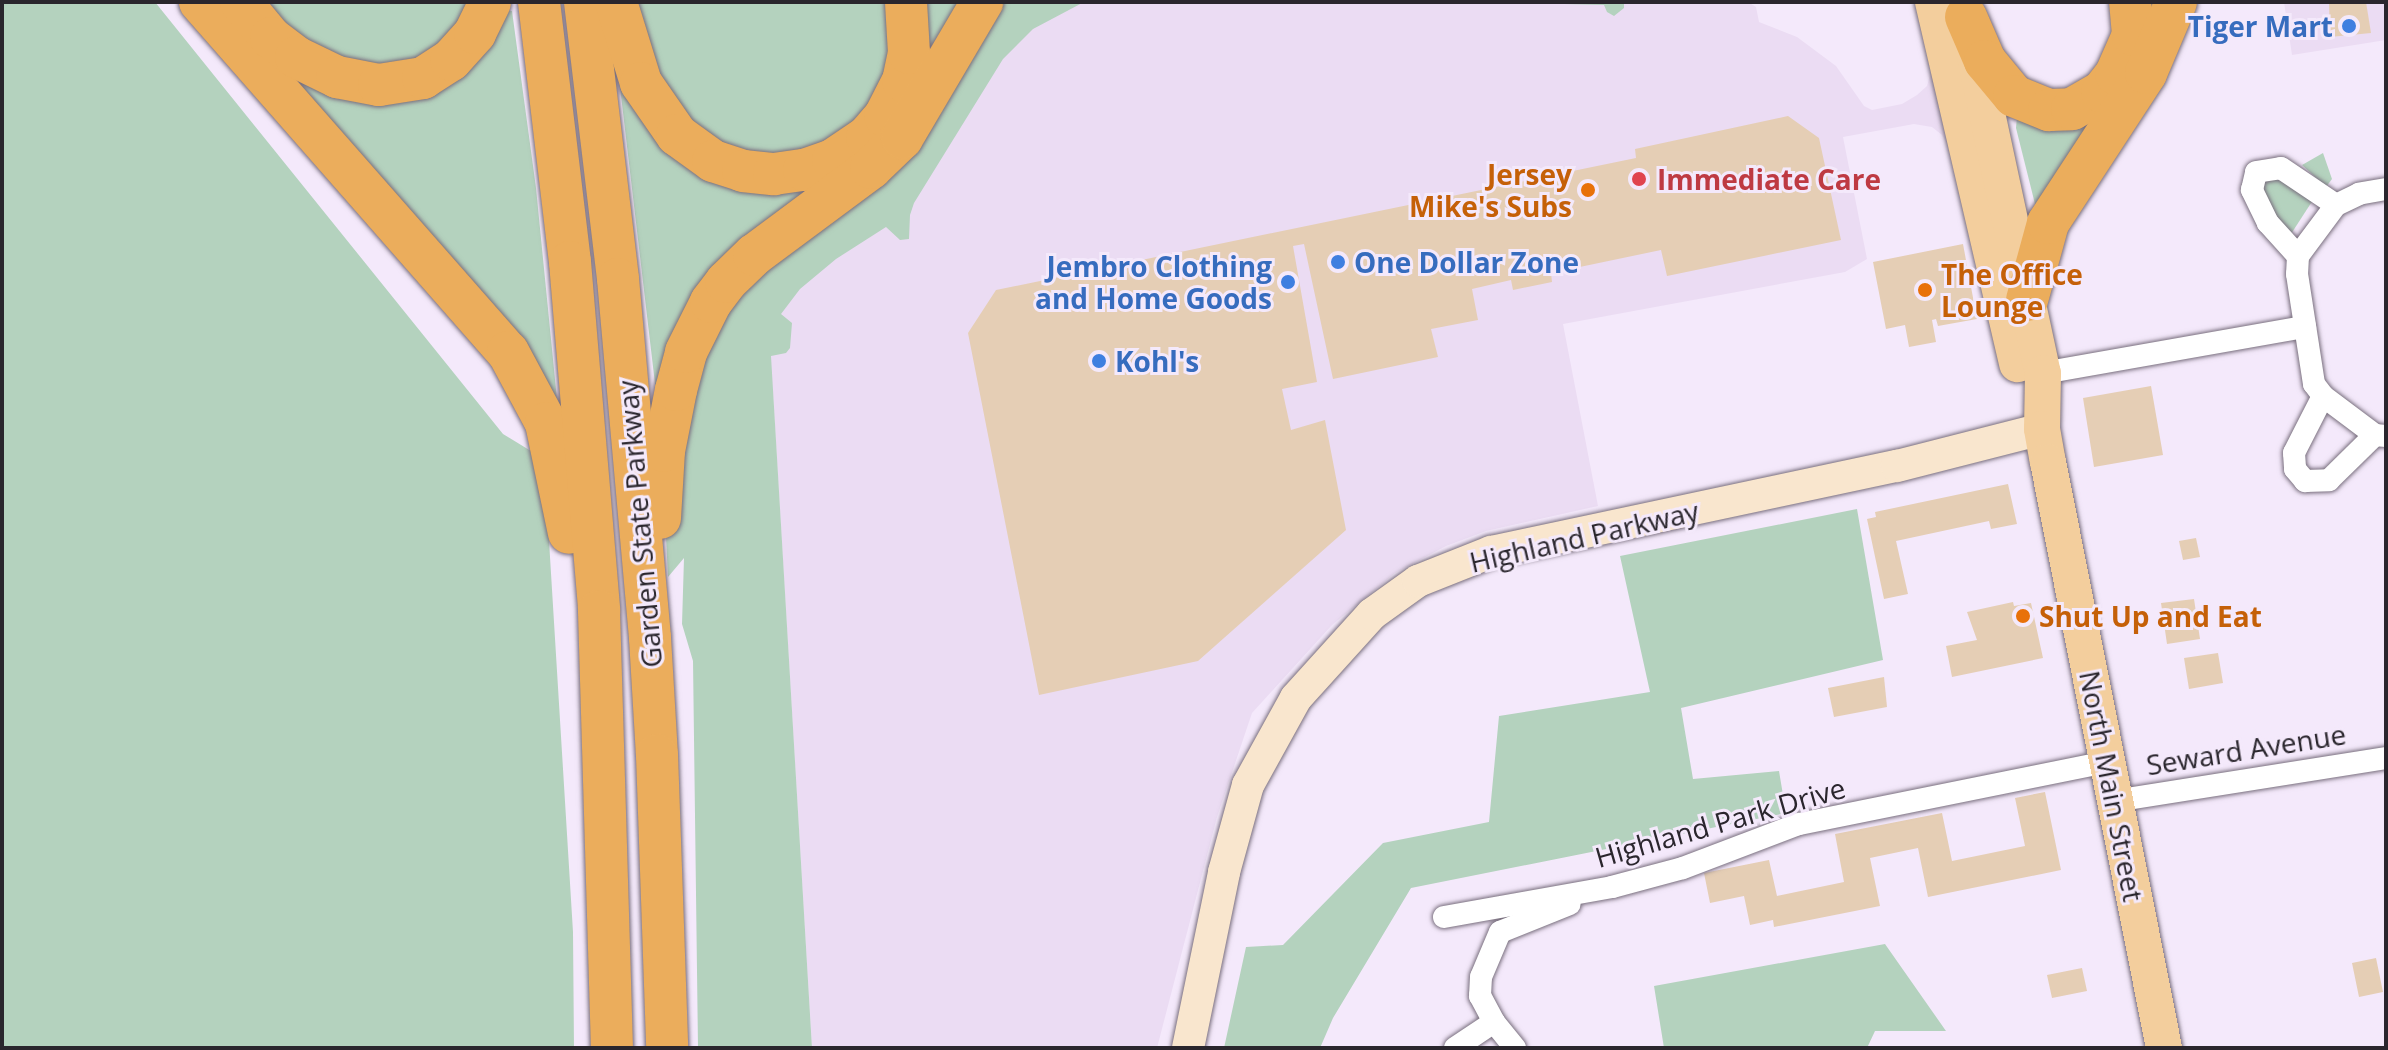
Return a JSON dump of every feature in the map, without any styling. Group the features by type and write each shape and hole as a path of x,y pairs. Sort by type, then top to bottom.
{"highway":[{"path":"200,2 485,324 526,381 546,423 561,481 581,648 602,751"},
{"path":"241,2 271,38 314,68 348,80 394,85 423,78 451,60 475,33 490,2"},
{"name":"Garden State Parkway","path":"539,2 569,246 599,611 612,1048"},
{"name":"Garden State Parkway","path":"585,2 618,279 657,755 667,1048"},
{"path":"616,2 641,83 677,135 713,161 743,171 774,174 804,170 833,160 876,127 892,105 906,69 910,42 906,2"},
{"path":"657,755 662,472 671,410 690,344 711,302 732,275 871,168 902,138 982,2"},
{"path":"1954,7 1985,61 2014,96 2049,110 2072,109 2102,92 2116,74 2133,35 2130,2"},
{"path":"2027,300 2048,223 2146,73 2176,2"}],"main road":[{"name":"North Main Street","path":"1954,7 2043,373 2042,429"},
{"name":"North Main Street","path":"1954,7 2000,301 2021,379 2042,429 2164,1048"}],"street":[{"path":"2298,256 2268,223 2252,190 2256,172 2281,168 2336,205"},
{"path":"2323,396 2294,453 2293,461 2299,476 2313,483 2329,480 2380,436 2323,396 2314,384 2297,274 2298,256 2336,205 2359,194 2386,189"},
{"path":"2043,373 2305,327"},
{"name":"Highland Parkway","path":"1188,1048 1224,872 1248,785 1296,698 1372,614 1418,581 1491,552 1897,466 2042,429"},
{"name":"Seward Avenue","path":"2115,801 2386,758"},
{"name":"Highland Park Drive","path":"1444,917 1612,887 1654,876 1799,824 2107,762"},
{"path":"1515,1048 1494,1022 1480,996 1481,977 1500,932 1612,887"},
{"path":"1455,1048 1494,1022"}],"shaded area":[{"path":"1022,2 1748,2 1756,7 1759,22 1797,37 1836,66 1864,106 1872,110 1902,104 1917,95 1927,86 1934,60 1952,152 1942,135 1932,127 1914,124 1843,137 1867,259 1845,272 1563,324 1598,506 1486,531 1446,546 1395,573 1332,625 1252,713 1217,817 1157,1048 812,1048 773,393 755,299"},
{"path":"2284,2 2386,2 2386,40 2292,55"}],"green space":[{"path":"2,2 155,2 503,434 544,459 573,932 574,1048 2,1048"},
{"path":"229,2 368,95 505,10 512,11 536,188 561,440"},
{"path":"255,2 478,2 471,19 410,68 335,64"},
{"path":"623,2 894,2 900,46 862,128 765,164 686,128"},
{"path":"914,2 971,2 900,123 747,245 656,392 616,53 670,143 848,163"},
{"path":"993,2 1084,2 1033,29 1003,59 914,203 909,239 900,240 886,227 836,259 800,289 781,314 792,323 790,348 786,353 771,356 812,1048 698,1048 693,661 682,624 684,558 668,577 666,537 703,335"},
{"path":"1482,2 1624,2 1624,8 1614,16 1607,12 1604,5"},
{"path":"2099,108 2037,212 2016,128 2017,117"},
{"path":"2323,153 2332,179 2326,187 2302,165"},
{"path":"2276,175 2313,200 2291,234 2261,197 2264,180"},
{"path":"1857,509 1883,660 1681,708 1693,779 1779,771 1786,813 1411,888 1333,1018 1320,1048 1224,1048 1246,947 1283,945 1383,843 1489,822 1499,716 1650,692 1620,556"},
{"path":"1885,944 1946,1031 1875,1031 1867,1048 1664,1048 1654,986"}],"building":[{"path":"2329,2 2366,2 2371,33 2330,37"},
{"path":"1788,116 1819,138 1841,240 1667,276 1661,250 1551,273 1552,282 1513,290 1511,280 1472,289 1478,320 1431,329 1438,357 1333,379 1304,244 1293,246 1317,382 1282,389 1291,430 1325,420 1346,530 1198,661 1039,695 968,333 996,290 1636,158 1635,149"},
{"name":"The Office Lounge","path":"1963,244 1977,319 1938,326 1936,319 1932,320 1936,342 1909,347 1905,325 1886,329 1873,262"},
{"path":"2151,386 2163,455 2094,467 2083,398"},
{"path":"2008,484 2017,524 1991,529 1989,521 1896,541 1908,594 1884,599 1867,519 1876,517 1875,512"},
{"path":"2196,538 2200,557 2183,560 2179,541"},
{"path":"2194,599 2200,639 2167,644 2161,603"},
{"path":"2013,602 2014,606 2031,603 2043,658 1952,677 1946,646 1977,640 1967,612"},
{"path":"2218,653 2223,683 2189,689 2184,658"},
{"path":"1884,677 1887,707 1834,717 1828,688"},
{"path":"2045,792 2061,870 1928,897 1918,848 1870,858 1880,906 1774,927 1773,920 1750,925 1744,896 1710,903 1704,873 1769,860 1777,896 1844,882 1835,834 1942,813 1952,861 2025,846 2015,798"},
{"path":"2376,958 2383,992 2359,997 2352,963"},
{"path":"2082,968 2087,991 2052,998 2047,975"}],"place":[{"name":"Tiger Mart","path":"2349,26"},
{"name":"Immediate Care","path":"1639,179"},
{"name":"Jersey Mike's Subs","path":"1588,190"},
{"name":"One Dollar Zone","path":"1338,262"},
{"name":"Jembro Clothing and Home Goods","path":"1288,282"},
{"name":"The Office Lounge","path":"1925,290"},
{"name":"Kohl's","path":"1099,361"},
{"name":"Shut Up and Eat","path":"2023,616"}]}
